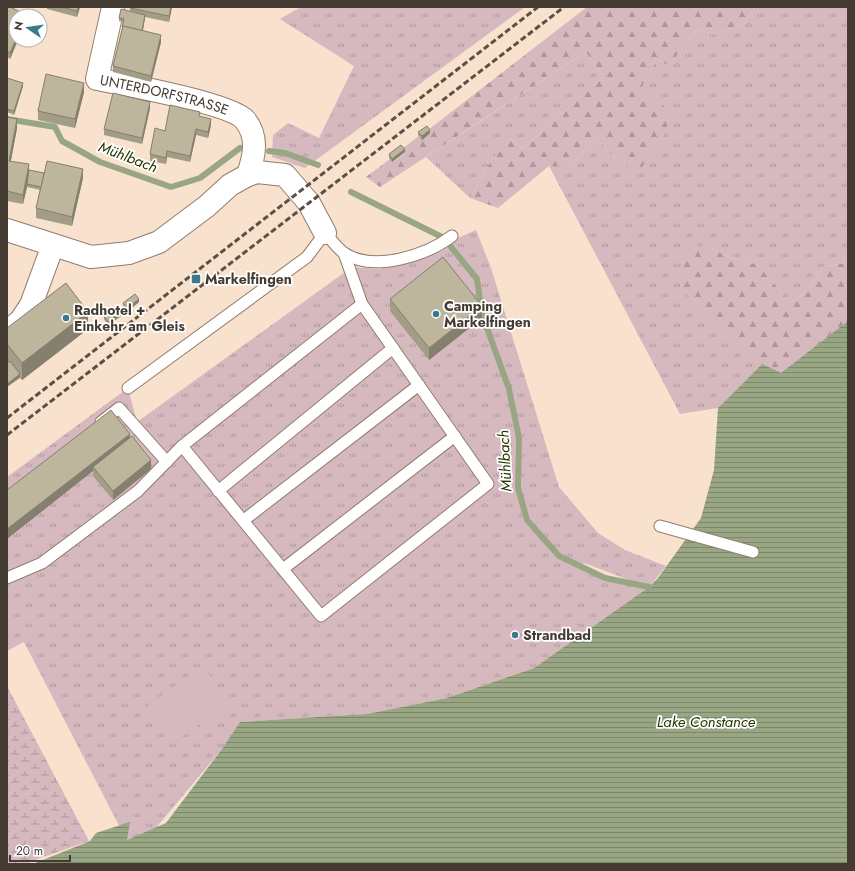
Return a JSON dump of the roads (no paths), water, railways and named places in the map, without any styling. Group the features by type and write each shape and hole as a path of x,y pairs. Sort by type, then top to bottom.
{"street":[{"name":"UNTERDORFSTRASSE","path":"113,7 96,79 205,103 226,110 245,120 254,138 253,159 248,175"},
{"path":"7,230 91,257 129,254 159,242 197,214 230,185 248,175 257,172 285,175 309,203 325,233"},
{"path":"7,332 21,320 31,305 53,245"}],"lane":[{"path":"128,388 307,257 325,233 344,253 362,304 488,484 321,616 182,446"},
{"path":"344,253 366,260 383,261 414,256 442,244 452,236"},
{"path":"7,578 42,563 138,491 182,446 362,304"},
{"path":"218,491 393,348"},
{"path":"244,520 419,385"},
{"path":"94,427 118,408 167,462"},
{"path":"283,568 455,436"},
{"path":"660,526 754,552"}],"water":[{"name":"Lake Constance","path":"848,321 848,864 33,864 90,841 96,833 130,822 127,840 166,823 222,749 240,722 367,714 447,698 534,668 649,587 658,578 701,518 714,470 718,408 762,364 781,373"}],"waterway":[{"name":"Mühlbach","path":"7,119 55,127 62,141 100,162 171,187 200,178 240,148"},
{"path":"269,151 285,153 318,165"},
{"name":"Mühlbach","path":"351,192 442,237"},
{"name":"Mühlbach","path":"451,247 477,279 482,314 509,389 519,438 518,488 527,520 559,556 605,578 649,587"}],"railway":[{"path":"7,418 538,7"},
{"path":"7,435 564,7"}],"place":[{"name":"Markelfingen","path":"196,279"},
{"name":"Camping Markelfingen","path":"436,314"},
{"name":"Radhotel + Einkehr am Gleis","path":"66,318"},
{"name":"Strandbad","path":"515,635"}]}
